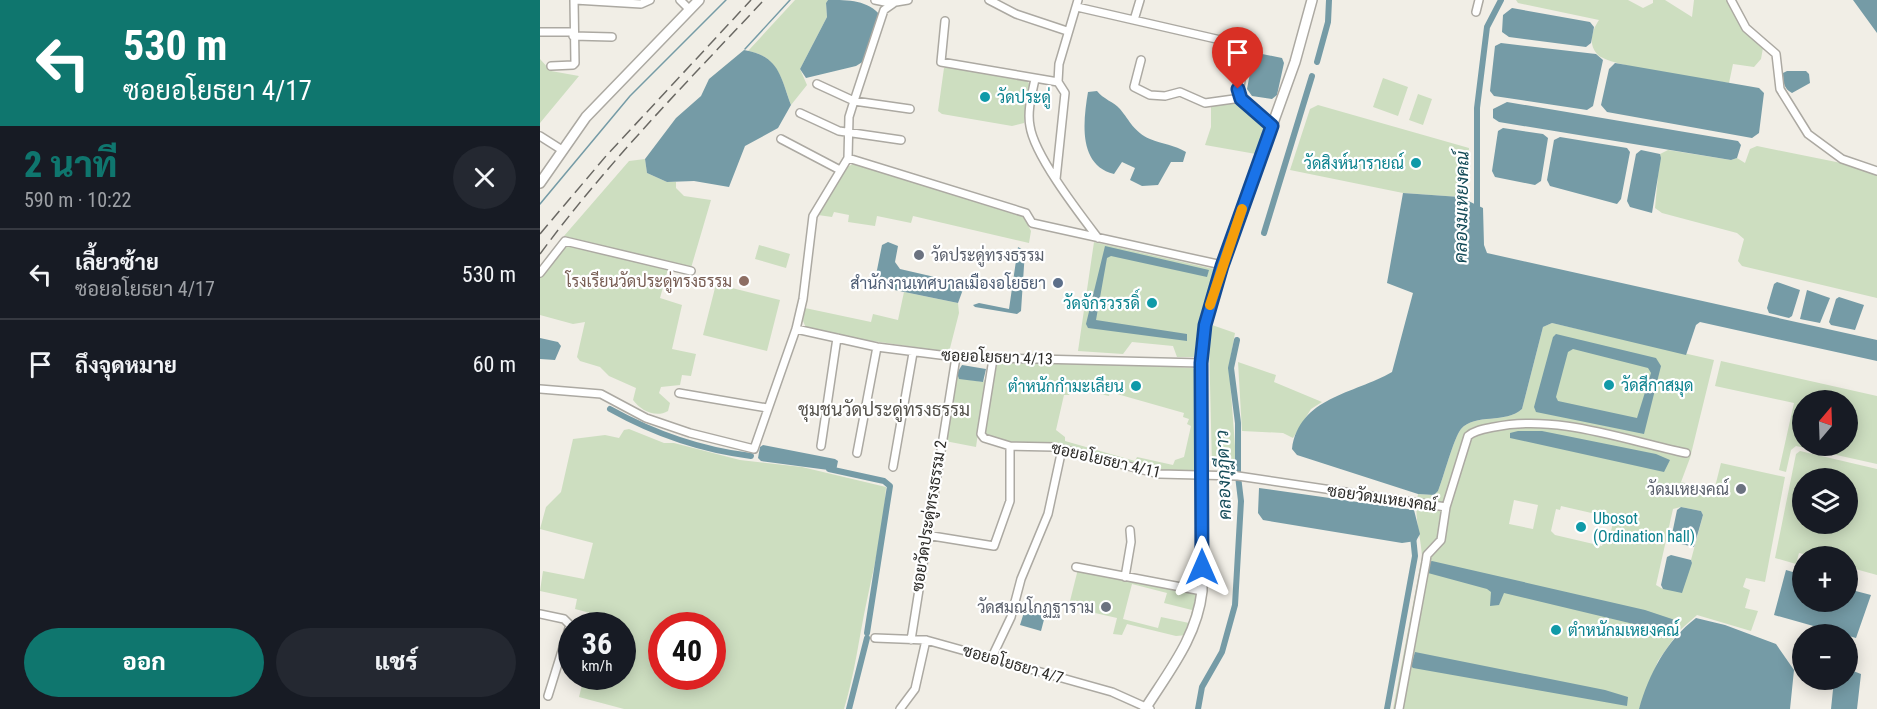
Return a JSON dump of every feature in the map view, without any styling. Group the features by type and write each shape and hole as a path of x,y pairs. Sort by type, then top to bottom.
{"street":[{"path":"551,66 573,65 574,0 641,4 650,0"},
{"path":"680,0 690,10"},
{"path":"540,183 562,150 618,82 699,0"},
{"path":"877,1 894,3 908,0"},
{"path":"989,0 1016,14 1067,31"},
{"path":"1134,20 1140,0"},
{"path":"1147,708 1191,637 1200,613 1202,591 1201,363 1205,325 1222,266 1295,62 1311,0"},
{"path":"1476,12 1479,0"},
{"path":"1731,0 1746,28 1776,54 1780,89 1804,130 1838,157 1877,171"},
{"path":"877,1 884,10"},
{"path":"540,389 601,394 646,418 690,433 754,449 796,329 803,299 813,216 848,158 854,101 884,10 894,3"},
{"path":"1056,179 1065,93 1059,82 1059,64 1067,31 1073,25 1078,4 1134,20 1239,44 1245,53 1238,89 1241,99 1272,126"},
{"path":"945,21 941,62 1059,82"},
{"path":"540,32 612,37"},
{"path":"1141,60 1134,87 1142,92 1158,97 1180,92 1205,103 1241,99"},
{"path":"1035,79 1029,122 1031,133 1056,179 1094,237"},
{"path":"817,84 854,101 910,109"},
{"path":"800,113 849,133 901,140"},
{"path":"540,136 562,150"},
{"path":"781,139 840,170"},
{"path":"848,158 1026,213 1032,223 1222,266"},
{"path":"540,273 565,241 691,271"},
{"name":"ซอยอโยธยา 4/13","path":"796,329 913,353 956,357 1201,363"},
{"path":"821,446 837,338"},
{"path":"857,453 867,386 877,346"},
{"path":"893,467 913,353"},
{"name":"ซอยวัดประดู่ทรงธรรม 2","path":"911,640 956,357"},
{"name":"ซอยอโยธยา 4/11","path":"993,359 981,434 984,438 1010,446 1062,449 1159,474 1202,473"},
{"path":"679,393 767,408"},
{"name":"ซอยวัดมเหยงคณ์","path":"1202,473 1238,476 1446,507 1468,436 1473,432 1527,422 1546,423 1686,453"},
{"path":"926,535 994,546 1010,501 1010,446"},
{"path":"992,657 1011,617 1021,579 1048,514 1062,449"},
{"path":"1399,709 1425,562 1427,555 1442,540 1446,507"},
{"path":"1125,578 1131,542 1130,530"},
{"path":"1076,567 1202,591"},
{"path":"540,614 564,619 570,625 548,696"},
{"name":"ซอยอโยธยา 4/7","path":"875,638 926,640 1112,692 1147,708"},
{"path":"900,709 915,689 926,640"}],"green space":[{"path":"795,0 828,0 826,3 827,17 800,69 807,85 791,105 777,70 766,58 748,51"},
{"path":"1516,0 1628,0 1643,8 1653,3 1653,0 1665,0 1692,17 1694,0 1727,0 1743,28 1763,48 1761,59 1754,67 1733,64 1729,83 1619,63 1605,59 1594,50 1592,37 1599,20 1518,3"},
{"path":"540,59 551,71 579,76 540,123"},
{"path":"949,66 1027,81 1031,86 1024,123 1012,126 942,114 938,111 944,68"},
{"path":"1383,78 1408,87 1398,116 1373,107"},
{"path":"1418,94 1432,99 1423,125 1409,120"},
{"path":"1236,100 1267,126 1256,154 1205,145 1211,127 1211,105"},
{"path":"1318,105 1469,148 1466,190 1460,197 1403,193 1290,170 1310,109"},
{"path":"1757,146 1866,168 1877,175 1877,298 1742,266 1738,261 1744,239 1737,233 1662,213 1655,208 1660,154 1668,150 1731,160 1737,158 1745,163 1750,149"},
{"path":"645,159 647,173 667,182 676,182 676,188 684,196 711,200 691,268 564,236 629,161"},
{"path":"853,164 1024,217 1031,231 1029,243 913,216 911,223 877,216 875,226 848,222 849,215 834,212 832,217 818,215 847,167"},
{"path":"566,242 668,269 660,298 682,305 672,349 696,354 691,376 682,375 680,385 661,387 659,393 670,403 668,411 659,414 644,410 633,400 636,388 609,376 600,367 580,361 577,357 585,322 573,324 540,315 540,278 561,244"},
{"path":"1094,242 1214,269 1199,321 1194,357 1177,357 1173,346 1132,342 1123,354 1078,351"},
{"path":"759,245 790,254 786,268 755,259"},
{"path":"716,284 780,300 767,351 703,335"},
{"path":"904,292 958,303 959,313 949,352 845,337 806,328 803,321 805,308 871,322 873,314 898,320"},
{"path":"1552,323 1714,360 1690,458 1681,482 1714,491 1721,463 1785,477 1765,582 1746,578 1743,587 1750,590 1745,608 1758,611 1751,631 1697,615 1679,631 1658,661 1639,709 1393,709 1422,557 1417,517 1418,494 1434,495 1438,491 1458,433 1467,424 1508,416 1522,409 1543,327","holes":["1514,500 1538,505 1533,529 1509,524","1561,506 1609,517 1609,522 1613,523 1608,543 1603,542 1602,546 1555,535 1551,531 1556,509 1560,510","1681,507 1701,511 1703,515 1692,563 1663,589 1656,585 1673,509"]},
{"path":"1212,325 1235,333 1229,366 1237,473 1212,467 1209,342"},
{"path":"1721,361 1850,390 1792,390 1792,403 1715,386"},
{"path":"1238,362 1276,375 1274,382 1322,402 1311,409 1293,438 1283,433 1242,431"},
{"path":"997,363 1101,363 1193,368 1196,373 1197,471 1158,471 1062,446 1012,443 984,435","holes":["1075,388 1109,396 1110,392 1184,413 1183,417 1189,419 1187,424 1191,426 1184,457 1175,460 1173,465 1137,457 1135,461 1065,441 1065,437 1056,430 1064,395 1069,395"]},
{"path":"957,373 959,378 983,382 986,378 976,447 945,441"},
{"path":"1858,392 1877,396 1877,464 1841,456 1858,456"},
{"path":"1792,412 1792,449 1786,472 1779,470"},
{"path":"629,429 664,443 674,443 740,460 802,467 886,487 879,544 844,709 624,709 579,697 581,690 636,690 636,612 586,612 575,609 577,599 540,591 543,571 584,579 593,543 540,529 546,507 561,492 573,439 605,435 619,438 624,430"},
{"path":"1796,456 1821,456 1877,469 1877,575 1858,570 1858,546 1792,546 1792,563 1775,558 1792,474 1792,534 1858,534 1858,468 1793,468"},
{"path":"1079,565 1197,592 1195,612 1187,635 1176,636 1127,624 1122,635 1113,634 1117,618 1073,608 1075,602 1070,601","holes":["1132,584 1167,593 1164,603 1192,610 1189,623 1161,617 1158,628 1123,619"]}],"water":[{"path":"828,0 864,4 881,16 864,61 856,66 806,78 800,69 827,17 826,3"},
{"path":"1853,0 1877,0 1877,33"},
{"path":"1512,8 1590,22 1594,27 1591,43 1586,47 1509,37 1502,32 1503,15"},
{"path":"1501,43 1596,54 1603,60 1593,106 1587,110 1494,96 1490,91 1495,46"},
{"path":"744,50 765,57 781,76 791,105 778,128 745,146 729,187 694,181 667,182 647,173 645,159 676,118 701,96 709,79"},
{"path":"1257,53 1282,58 1284,63 1277,95 1272,99 1252,96 1247,89 1253,57"},
{"path":"1615,63 1759,88 1764,93 1759,133 1752,138 1607,112 1601,105 1609,69"},
{"path":"1806,71 1809,74 1810,83 1792,93 1784,82 1783,73"},
{"path":"1097,91 1118,107 1136,130 1155,141 1186,152 1183,162 1171,162 1158,185 1142,186 1130,180 1135,168 1122,162 1114,174 1102,169 1094,162 1086,141 1085,116 1088,92"},
{"path":"1507,102 1738,141 1741,145 1737,158 1731,160 1499,122 1493,118 1493,109"},
{"path":"1503,128 1543,134 1548,138 1541,181 1535,185 1495,177 1492,171 1498,131"},
{"path":"1560,137 1627,148 1630,152 1621,199 1617,204 1550,186 1547,180 1554,140"},
{"path":"1641,150 1660,154 1661,158 1652,213 1630,207 1627,201 1636,154"},
{"path":"1403,193 1460,197 1483,208 1484,245 1487,253 1877,340 1877,361 1700,322 1696,325 1686,355 1552,323 1543,327 1522,409 1508,416 1474,421 1461,429 1438,491 1434,495 1418,494 1297,455 1292,449 1297,432 1305,418 1330,399 1392,372 1413,293 1387,283"},
{"path":"888,242 898,246 895,262 900,269 965,284 958,303 880,287 875,280 882,245"},
{"path":"1105,246 1209,270 1207,277 1111,256 1107,258 1096,320 1187,334 1187,341 1088,328 1086,324"},
{"path":"1018,247 1025,251 1021,311 1017,314 975,307 973,305 979,303 1009,309"},
{"path":"1777,282 1800,290 1792,316 1789,318 1769,313 1767,308 1774,284"},
{"path":"1807,290 1830,298 1820,323 1800,319"},
{"path":"1839,297 1864,305 1855,330 1831,325 1829,322 1836,299"},
{"path":"1556,334 1656,358 1661,366 1644,434 1536,412 1534,407 1553,337","holes":["1573,349 1648,368 1651,373 1637,418 1558,401 1556,397 1568,352"]},
{"path":"540,338 558,342 561,346 555,360 540,359"},
{"path":"962,365 986,369 983,382 959,379 957,373"},
{"path":"1542,431 1656,454 1670,460 1664,472 1510,438 1510,433"},
{"path":"763,445 835,459 838,461 836,471 761,461 758,458 760,447"},
{"path":"1259,488 1414,510 1420,534 1416,541 1402,543 1263,520 1258,513"},
{"path":"1681,507 1701,511 1703,515 1694,547 1673,542 1671,539 1677,510"},
{"path":"1671,555 1691,560 1692,563 1682,593 1663,589 1661,585 1667,557"},
{"path":"1429,562 1645,610 1675,620 1671,630 1667,632 1504,593 1499,605 1490,606 1491,592 1487,589 1428,573"},
{"path":"1786,570 1792,572 1792,612 1858,612 1858,592 1871,595 1858,632 1858,624 1806,624 1774,615"},
{"path":"1026,606 1046,612 1041,631 1020,625"},
{"path":"1696,618 1725,625 1776,644 1792,667 1790,709 1639,709 1660,659 1685,627"},
{"path":"1415,652 1605,690 1628,697 1627,706 1413,668 1411,666"},
{"path":"1858,673 1861,674 1857,709 1831,709 1833,690 1858,690"}],"waterway":[{"path":"540,204 630,96 726,0"},
{"path":"745,49 790,0"},
{"name":"คลองกุฎีดาว","path":"1317,62 1328,22 1329,0"},
{"name":"คลองมเหยงคณ์","path":"1477,213 1477,108 1487,27 1501,0"},
{"name":"คลองกุฎีดาว","path":"1264,233 1312,76"},
{"name":"คลองกุฎีดาว","path":"1198,709 1202,687 1222,652 1235,605 1241,501 1238,476 1238,423 1231,368 1237,340"},
{"path":"610,409 643,426 678,439 751,456"},
{"path":"829,469 884,481 890,486 867,633"},
{"name":"คลองมเหยงคณ์","path":"1387,709 1415,556 1413,536"},
{"path":"849,709 867,638"}],"railway":[{"path":"540,234 606,156 751,0"},
{"path":"540,254 620,155 764,0"}],"slow traffic":[{"path":"1210,305 1242,209"}],"place":[{"name":"วัดประดู่","path":"985,97"},
{"name":"วัดสิงห์นารายณ์","path":"1416,163"},
{"name":"วัดประดู่ทรงธรรม","path":"919,255"},
{"name":"โรงเรียนวัดประดู่ทรงธรรม","path":"744,281"},
{"name":"สำนักงานเทศบาลเมืองอโยธยา","path":"1058,283"},
{"name":"วัดจักรวรรดิ์","path":"1152,303"},
{"name":"วัดสีกาสมุด","path":"1609,385"},
{"name":"ตำหนักกำมะเลียน","path":"1136,386"},
{"name":"วัดมเหยงคณ์","path":"1741,489"},
{"name":"Ubosot (Ordination hall)","path":"1581,527"},
{"name":"วัดสมณโกฏฐาราม","path":"1106,607"},
{"name":"ตำหนักมเหยงคณ์","path":"1556,630"}],"district":[{"name":"ชุมชนวัดประดู่ทรงธรรม","path":"884,409"}],"route":[{"path":"1202,567 1201,363 1205,325 1222,266 1272,126 1241,99 1238,89"}]}
